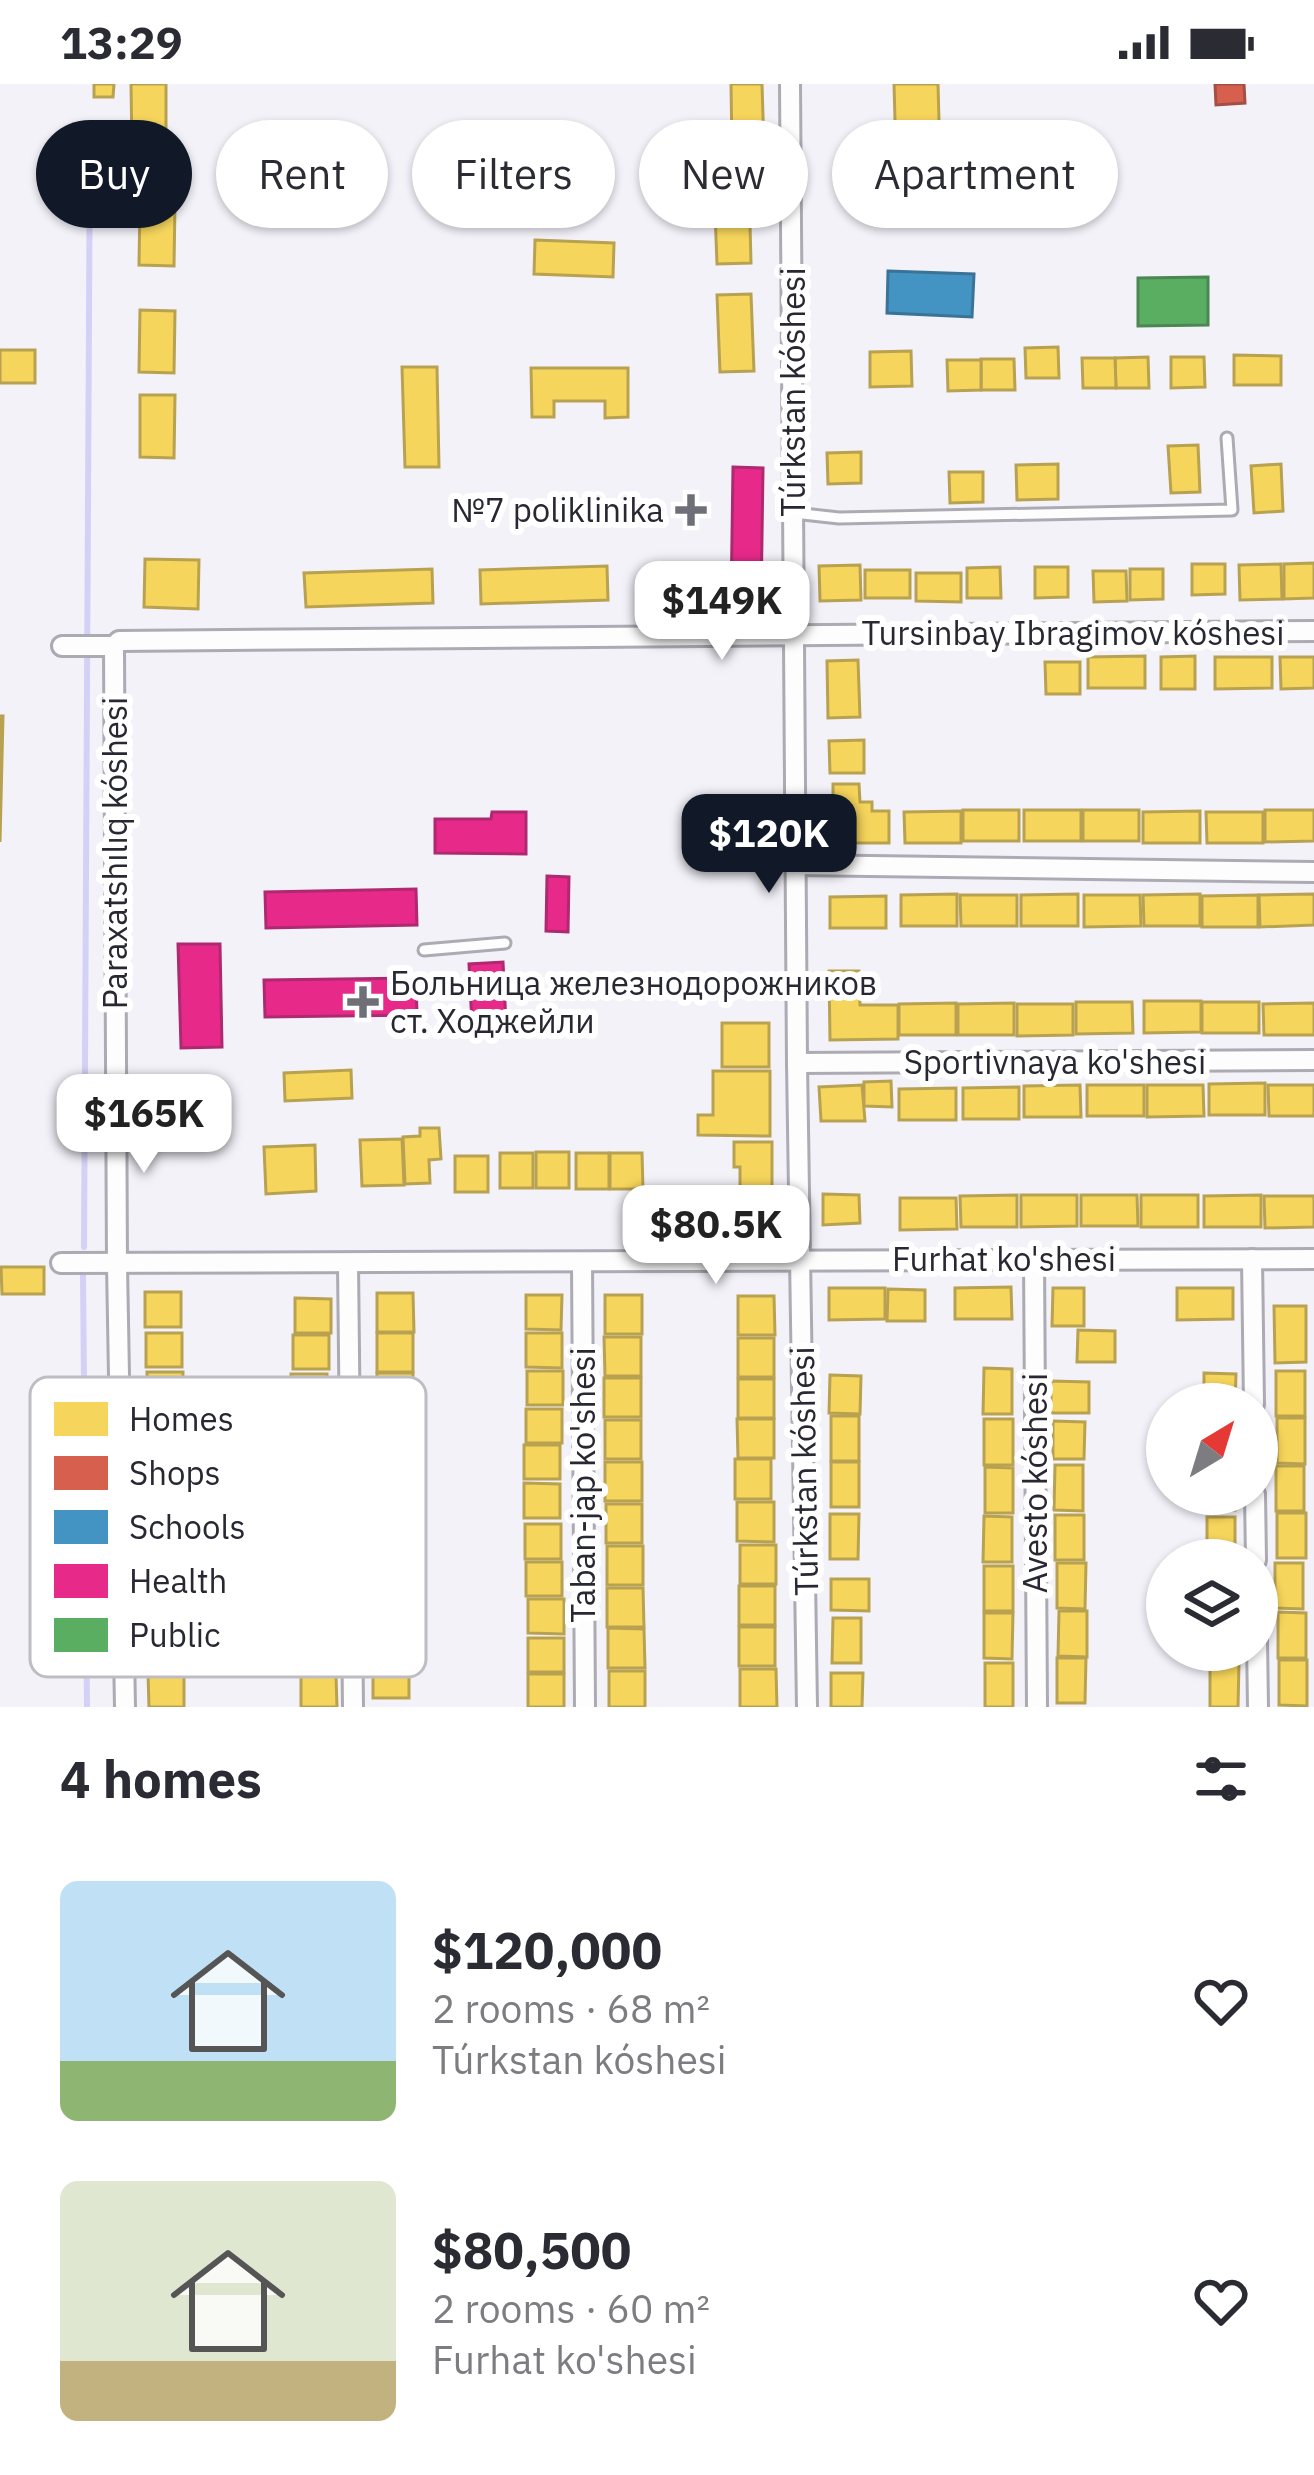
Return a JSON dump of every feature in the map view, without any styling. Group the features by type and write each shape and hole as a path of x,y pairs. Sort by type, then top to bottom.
{"street":[{"name":"Túrkstan kóshesi","path":"790,84 807,1707"},
{"name":"Tursinbay Ibragimov kóshesi","path":"62,646 114,646 119,641 1314,631"},
{"name":"Paraxatshılıq kóshesi","path":"114,646 119,1377"},
{"path":"796,865 1314,872"},
{"name":"Sportivnaya ko'shesi","path":"797,1063 1314,1060"},
{"name":"Avesto kóshesi","path":"1034,1259 1036,1707"},
{"path":"1252,1259 1254,1383"},
{"name":"Furhat ko'shesi","path":"61,1263 1314,1259"},
{"name":"Taban-jap ko'shesi","path":"582,1262 585,1707"},
{"path":"348,1264 349,1377"},
{"path":"1257,1671 1258,1707"},
{"name":"Paraxatshılıq kóshesi","path":"124,1677 125,1707"},
{"path":"353,1677 353,1707"}],"lane":[{"path":"794,513 839,518 1232,510 1227,438"},
{"path":"424,950 505,943"}],"building: Homes":[{"path":"94,84 114,84 113,97 94,97"},
{"path":"131,84 166,84 166,120 132,120"},
{"path":"731,84 762,84 763,120 732,120"},
{"path":"894,84 938,84 939,120 895,120"},
{"path":"140,228 175,228 174,266 139,265"},
{"path":"716,228 750,228 751,263 717,264"},
{"path":"535,240 614,243 613,277 534,274"},
{"path":"751,294 754,371 720,372 717,295"},
{"path":"140,310 175,311 174,373 139,372"},
{"path":"1058,347 1059,378 1026,378 1025,348"},
{"path":"0,350 35,350 35,383 0,383"},
{"path":"911,351 912,386 870,387 870,352"},
{"path":"1234,355 1281,356 1281,385 1234,385"},
{"path":"1148,357 1149,388 1116,388 1115,358"},
{"path":"1171,357 1204,357 1205,387 1171,388"},
{"path":"1082,358 1115,358 1116,388 1083,388"},
{"path":"981,359 1014,359 1015,390 981,390"},
{"path":"947,360 981,360 981,390 948,391"},
{"path":"402,367 437,367 439,467 405,467"},
{"path":"531,368 628,368 628,417 605,418 605,401 554,401 554,417 532,417"},
{"path":"140,395 175,395 174,458 140,457"},
{"path":"1198,445 1200,492 1171,493 1168,446"},
{"path":"861,452 861,483 828,484 827,453"},
{"path":"1058,464 1058,499 1017,500 1016,465"},
{"path":"1281,464 1283,511 1254,513 1251,466"},
{"path":"949,472 983,472 983,502 950,503"},
{"path":"145,559 199,560 198,609 144,607"},
{"path":"1314,563 1314,598 1284,599 1284,564"},
{"path":"1192,564 1225,564 1225,594 1192,595"},
{"path":"1281,564 1282,599 1240,600 1239,565"},
{"path":"860,565 861,600 820,601 819,566"},
{"path":"607,566 608,600 481,604 480,570"},
{"path":"1000,567 1001,598 967,598 967,568"},
{"path":"1035,567 1068,567 1068,597 1035,598"},
{"path":"432,569 433,603 306,607 304,573"},
{"path":"1130,569 1163,569 1163,599 1130,600"},
{"path":"865,570 910,570 910,598 865,598"},
{"path":"1093,571 1126,571 1127,601 1094,602"},
{"path":"916,573 961,573 961,602 916,601"},
{"path":"1145,656 1145,688 1088,688 1088,657"},
{"path":"1195,656 1195,689 1161,689 1161,657"},
{"path":"1215,657 1272,657 1272,688 1215,689"},
{"path":"1280,657 1314,657 1314,688 1281,689"},
{"path":"858,660 860,717 828,718 827,661"},
{"path":"1045,662 1080,662 1080,694 1046,694"},
{"path":"0,716 3,716 0,842"},
{"path":"864,740 864,773 830,773 829,741"},
{"path":"833,784 859,784 860,802 872,802 872,811 889,811 889,843 833,843"},
{"path":"963,810 1019,810 1019,841 963,841"},
{"path":"1024,810 1081,810 1081,841 1024,841"},
{"path":"1083,810 1139,810 1139,841 1083,841"},
{"path":"1265,810 1314,810 1314,841 1265,842"},
{"path":"961,811 961,843 905,843 904,812"},
{"path":"1200,811 1200,843 1143,843 1143,812"},
{"path":"1206,812 1263,812 1263,843 1207,843"},
{"path":"957,894 957,926 901,926 901,895"},
{"path":"1078,894 1078,926 1021,926 1021,895"},
{"path":"1200,894 1200,926 1144,926 1143,895"},
{"path":"1314,894 1314,925 1260,927 1259,895"},
{"path":"960,895 1017,895 1017,926 961,926"},
{"path":"1084,895 1140,895 1141,926 1084,927"},
{"path":"1258,895 1258,927 1202,927 1202,896"},
{"path":"886,896 886,928 830,928 830,897"},
{"path":"829,971 859,971 860,1005 898,1005 898,1039 830,1040"},
{"path":"1144,1001 1201,1001 1201,1032 1144,1033"},
{"path":"1076,1002 1132,1002 1133,1033 1076,1034"},
{"path":"1202,1002 1259,1002 1259,1033 1202,1033"},
{"path":"956,1003 956,1035 899,1035 899,1004"},
{"path":"1014,1003 1014,1035 958,1035 958,1004"},
{"path":"1314,1003 1314,1035 1264,1035 1263,1004"},
{"path":"1017,1004 1073,1004 1073,1035 1017,1036"},
{"path":"722,1023 769,1023 769,1067 722,1067"},
{"path":"351,1070 352,1098 285,1101 284,1073"},
{"path":"713,1071 770,1071 770,1136 698,1135 698,1115 713,1115"},
{"path":"891,1081 892,1107 864,1106 864,1082"},
{"path":"1265,1083 1265,1115 1209,1115 1209,1084"},
{"path":"862,1085 865,1121 821,1121 819,1087"},
{"path":"1080,1085 1081,1117 1024,1117 1024,1086"},
{"path":"1087,1085 1144,1085 1144,1116 1087,1116"},
{"path":"1147,1085 1203,1085 1204,1116 1147,1117"},
{"path":"1268,1085 1314,1085 1314,1116 1269,1116"},
{"path":"1019,1087 1019,1119 963,1119 963,1088"},
{"path":"956,1088 956,1120 899,1120 899,1089"},
{"path":"420,1128 439,1128 441,1159 429,1160 430,1183 405,1184 403,1137 420,1136"},
{"path":"402,1139 404,1185 362,1186 360,1140"},
{"path":"734,1142 772,1142 772,1228 707,1228 707,1187 727,1187 727,1205 740,1205 740,1167 734,1167"},
{"path":"315,1145 316,1191 266,1194 264,1147"},
{"path":"536,1152 569,1152 569,1188 536,1188"},
{"path":"500,1153 533,1153 533,1188 500,1188"},
{"path":"576,1153 609,1153 609,1189 576,1189"},
{"path":"610,1153 642,1153 643,1189 610,1189"},
{"path":"455,1156 488,1156 488,1192 455,1192"},
{"path":"823,1194 859,1195 860,1223 823,1225"},
{"path":"1017,1195 1017,1227 961,1227 960,1196"},
{"path":"1021,1195 1077,1195 1077,1226 1021,1227"},
{"path":"1081,1195 1137,1195 1138,1226 1081,1226"},
{"path":"1141,1195 1198,1195 1198,1227 1141,1227"},
{"path":"1261,1195 1261,1227 1204,1227 1204,1196"},
{"path":"1264,1196 1314,1196 1314,1227 1265,1228"},
{"path":"900,1198 956,1198 957,1229 900,1230"},
{"path":"1,1267 44,1267 44,1294 2,1294"},
{"path":"1011,1287 1012,1319 955,1319 955,1288"},
{"path":"829,1288 885,1288 885,1319 829,1320"},
{"path":"1053,1288 1084,1288 1084,1326 1052,1326"},
{"path":"1177,1288 1233,1288 1233,1319 1177,1320"},
{"path":"888,1289 925,1290 925,1321 887,1321"},
{"path":"145,1292 181,1292 181,1327 145,1327"},
{"path":"377,1293 413,1293 414,1332 377,1332"},
{"path":"526,1295 562,1295 561,1330 526,1329"},
{"path":"605,1295 642,1295 642,1334 605,1334"},
{"path":"738,1296 774,1296 775,1335 738,1335"},
{"path":"295,1298 331,1299 331,1333 295,1333"},
{"path":"1274,1306 1306,1306 1306,1362 1275,1363"},
{"path":"1078,1330 1115,1331 1115,1362 1077,1362"},
{"path":"146,1333 182,1333 182,1367 146,1367"},
{"path":"377,1333 413,1333 413,1372 377,1372"},
{"path":"526,1333 562,1333 562,1368 526,1367"},
{"path":"293,1335 329,1335 329,1369 293,1369"},
{"path":"604,1337 641,1337 641,1376 605,1376"},
{"path":"738,1338 774,1338 774,1377 738,1377"},
{"path":"984,1368 1012,1369 1012,1414 983,1414"},
{"path":"527,1371 563,1371 563,1405 527,1405"},
{"path":"1276,1371 1305,1371 1305,1416 1278,1416"},
{"path":"147,1372 183,1372 183,1377 147,1377"},
{"path":"377,1373 413,1373 413,1377 377,1377"},
{"path":"1204,1373 1236,1374 1236,1383 1204,1383"},
{"path":"291,1374 327,1374 327,1377"},
{"path":"830,1375 861,1376 860,1414 829,1413"},
{"path":"604,1378 641,1378 641,1417 604,1417"},
{"path":"738,1379 774,1379 774,1418 738,1418"},
{"path":"1051,1381 1089,1382 1089,1413 1051,1413"},
{"path":"526,1409 562,1409 562,1443 526,1443"},
{"path":"831,1416 859,1416 859,1461 831,1461"},
{"path":"1278,1418 1305,1418 1305,1464 1278,1463"},
{"path":"737,1419 774,1419 774,1458 738,1458"},
{"path":"984,1419 1013,1419 1013,1465 984,1465"},
{"path":"605,1420 641,1420 641,1459 605,1459"},
{"path":"1053,1421 1085,1422 1084,1459 1053,1459"},
{"path":"524,1445 560,1445 560,1479 524,1479"},
{"path":"735,1459 771,1459 771,1499 735,1499"},
{"path":"605,1462 642,1462 642,1501 605,1501"},
{"path":"831,1462 859,1462 859,1507 831,1507"},
{"path":"1055,1465 1083,1465 1083,1511 1054,1510"},
{"path":"1278,1466 1304,1466 1304,1511 1278,1511"},
{"path":"985,1467 1013,1468 1013,1513 985,1513"},
{"path":"524,1483 560,1484 560,1518 524,1518"},
{"path":"737,1502 774,1502 774,1542 737,1541"},
{"path":"606,1504 642,1504 642,1543 606,1543"},
{"path":"1278,1513 1306,1513 1306,1558 1278,1558"},
{"path":"830,1514 859,1514 858,1559 830,1559"},
{"path":"1055,1515 1084,1515 1084,1560 1055,1560"},
{"path":"984,1516 1012,1517 1012,1562 983,1562"},
{"path":"1207,1517 1235,1517 1235,1539 1207,1539"},
{"path":"525,1524 561,1524 561,1559 525,1559"},
{"path":"740,1545 776,1545 776,1584 740,1584"},
{"path":"607,1546 643,1546 643,1585 607,1585"},
{"path":"526,1562 562,1562 562,1596 526,1596"},
{"path":"1057,1563 1086,1563 1085,1609 1057,1608"},
{"path":"1278,1563 1303,1563 1303,1609 1278,1608"},
{"path":"984,1566 1013,1566 1013,1611 984,1611"},
{"path":"831,1579 869,1579 869,1611 831,1610"},
{"path":"739,1586 775,1586 775,1625 739,1625"},
{"path":"607,1588 643,1588 644,1627 607,1627"},
{"path":"528,1599 564,1599 564,1634 528,1633"},
{"path":"1059,1611 1087,1611 1087,1657 1058,1656"},
{"path":"1278,1612 1306,1613 1306,1658 1278,1658"},
{"path":"984,1613 1013,1613 1012,1659 984,1658"},
{"path":"833,1618 861,1618 861,1663 832,1663"},
{"path":"739,1627 775,1627 775,1666 739,1666"},
{"path":"608,1628 644,1629 645,1668 608,1668"},
{"path":"528,1638 564,1638 564,1672 528,1672"},
{"path":"1057,1658 1086,1658 1085,1703 1057,1703"},
{"path":"1279,1660 1307,1660 1307,1706 1279,1705"},
{"path":"985,1663 1013,1663 1013,1707 985,1707"},
{"path":"740,1669 776,1669 777,1707 740,1707"},
{"path":"609,1671 645,1671 645,1707 609,1707"},
{"path":"1210,1671 1239,1671 1238,1707 1210,1707"},
{"path":"831,1673 863,1673 862,1707 831,1707"},
{"path":"528,1674 564,1674 564,1707 528,1707"},
{"path":"148,1677 184,1677 184,1707 149,1707"},
{"path":"301,1677 336,1677 337,1707 301,1707"},
{"path":"373,1677 409,1677 409,1698 373,1698"}],"building: Shops":[{"path":"1215,84 1244,84 1245,103 1216,105"}],"building: Schools":[{"path":"888,271 974,274 972,317 887,313"}],"building: Health":[{"path":"733,467 763,468 761,606 731,605"},
{"path":"492,812 526,812 526,854 435,853 435,819 491,819"},
{"path":"547,876 569,877 568,932 546,931"},
{"path":"416,889 417,925 266,928 265,892"},
{"path":"178,944 220,944 222,1047 181,1048"},
{"path":"503,962 506,1023 472,1025 469,964"},
{"path":"416,978 417,1015 265,1017 264,980"},
{"path":"154,1078 174,1078 174,1111 154,1111"}],"building: Public":[{"path":"1208,277 1208,325 1138,326 1138,278"}],"waterway":[{"path":"84,1247 89,228"},
{"path":"83,1275 84,1377"},
{"path":"87,1677 87,1707"}],"place":[{"name":"№7 poliklinika","path":"691,510"},
{"name":"Больница железнодорожников ст. Ходжейли","path":"363,1002"}]}
